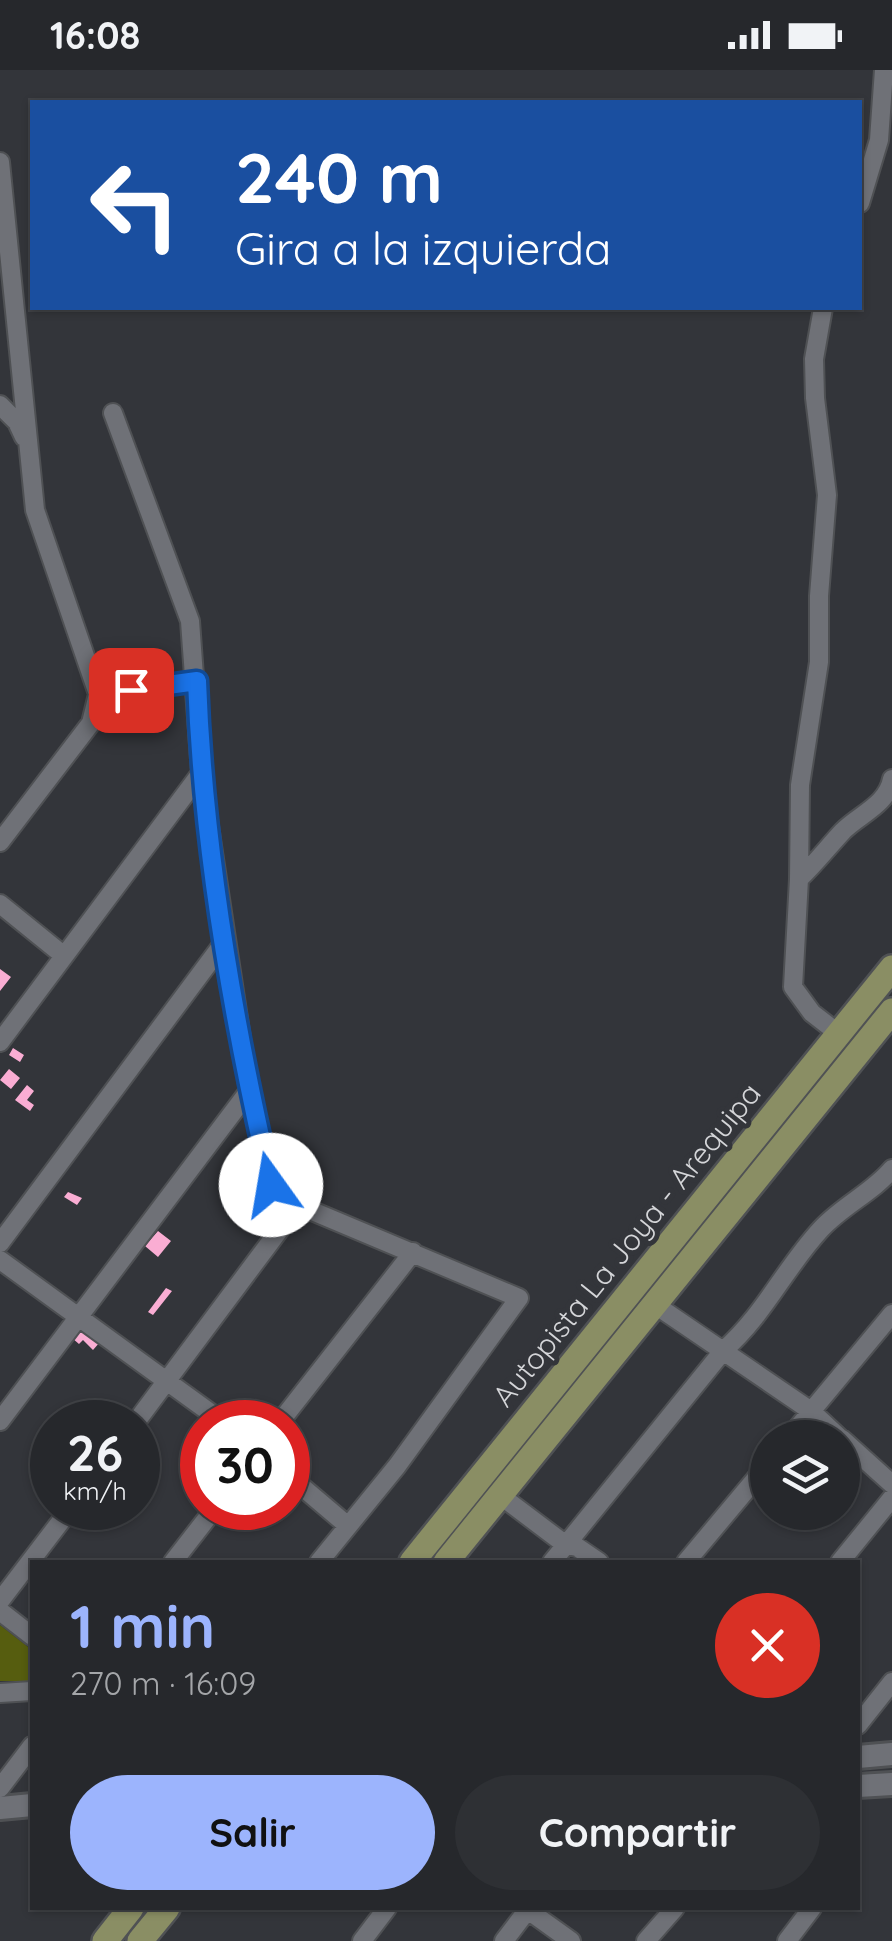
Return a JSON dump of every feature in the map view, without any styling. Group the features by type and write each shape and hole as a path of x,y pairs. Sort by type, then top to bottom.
{"main road":[{"name":"Autopista La Joya - Arequipa","path":"414,1560 892,968"},
{"name":"Autopista La Joya - Arequipa","path":"448,1560 892,1011"},
{"path":"104,1941 130,1910"},
{"path":"140,1941 165,1910"}],"street":[{"path":"862,196 879,140 884,70"},
{"path":"0,162 35,510 98,694 91,723 0,842"},
{"path":"823,310 814,378 827,495 819,662 800,785 793,987 812,1014 840,1034"},
{"path":"0,405 17,422 31,452"},
{"path":"113,414 190,621 197,681 200,772 249,1091 271,1185 298,1205 519,1298 397,1466 321,1560"},
{"path":"98,694 197,681"},
{"path":"0,1042 200,772"},
{"path":"799,879 846,829 887,794 892,779"},
{"path":"0,904 63,955"},
{"path":"0,1243 225,940"},
{"path":"0,1421 249,1091"},
{"path":"554,1560 723,1351 767,1305 828,1220 891,1172"},
{"path":"153,1400 298,1205"},
{"path":"297,1400 412,1252"},
{"path":"0,1260 195,1400"},
{"path":"656,1306 821,1420"},
{"path":"804,1420 892,1314"},
{"path":"860,1455 892,1484"},
{"path":"688,1560 750,1486"},
{"path":"310,1494 347,1525"},
{"path":"501,1496 566,1545 577,1547 595,1560"},
{"path":"842,1560 892,1498"},
{"path":"32,1560 55,1530"},
{"path":"175,1560 198,1530"},
{"path":"0,1601 30,1562"},
{"path":"0,1610 30,1634"},
{"path":"860,1722 892,1682"},
{"path":"0,1693 30,1691"},
{"path":"0,1788 30,1749"},
{"path":"860,1757 892,1754"},
{"path":"860,1786 892,1784"},
{"path":"0,1808 30,1805"},
{"path":"362,1941 386,1910"},
{"path":"504,1941 526,1910"},
{"path":"530,1910 571,1941"},
{"path":"646,1941 673,1910"},
{"path":"787,1941 810,1910"}],"green space":[{"path":"0,1625 30,1648 30,1681 0,1681"}],"building":[{"path":"0,969 11,977 0,991"},
{"path":"13,1048 24,1055 20,1062 9,1055"},
{"path":"9,1069 20,1078 11,1089 0,1080"},
{"path":"27,1085 34,1091 27,1100 34,1105 30,1111 15,1100"},
{"path":"68,1192 82,1198 77,1205 64,1197"},
{"path":"158,1231 171,1241 158,1257 145,1246"},
{"path":"166,1288 172,1291 153,1315 148,1312"},
{"path":"83,1326 100,1342 93,1350 83,1340 79,1344 72,1338"}],"route":[{"path":"131,690 197,681 200,772 249,1091 271,1185"}]}
